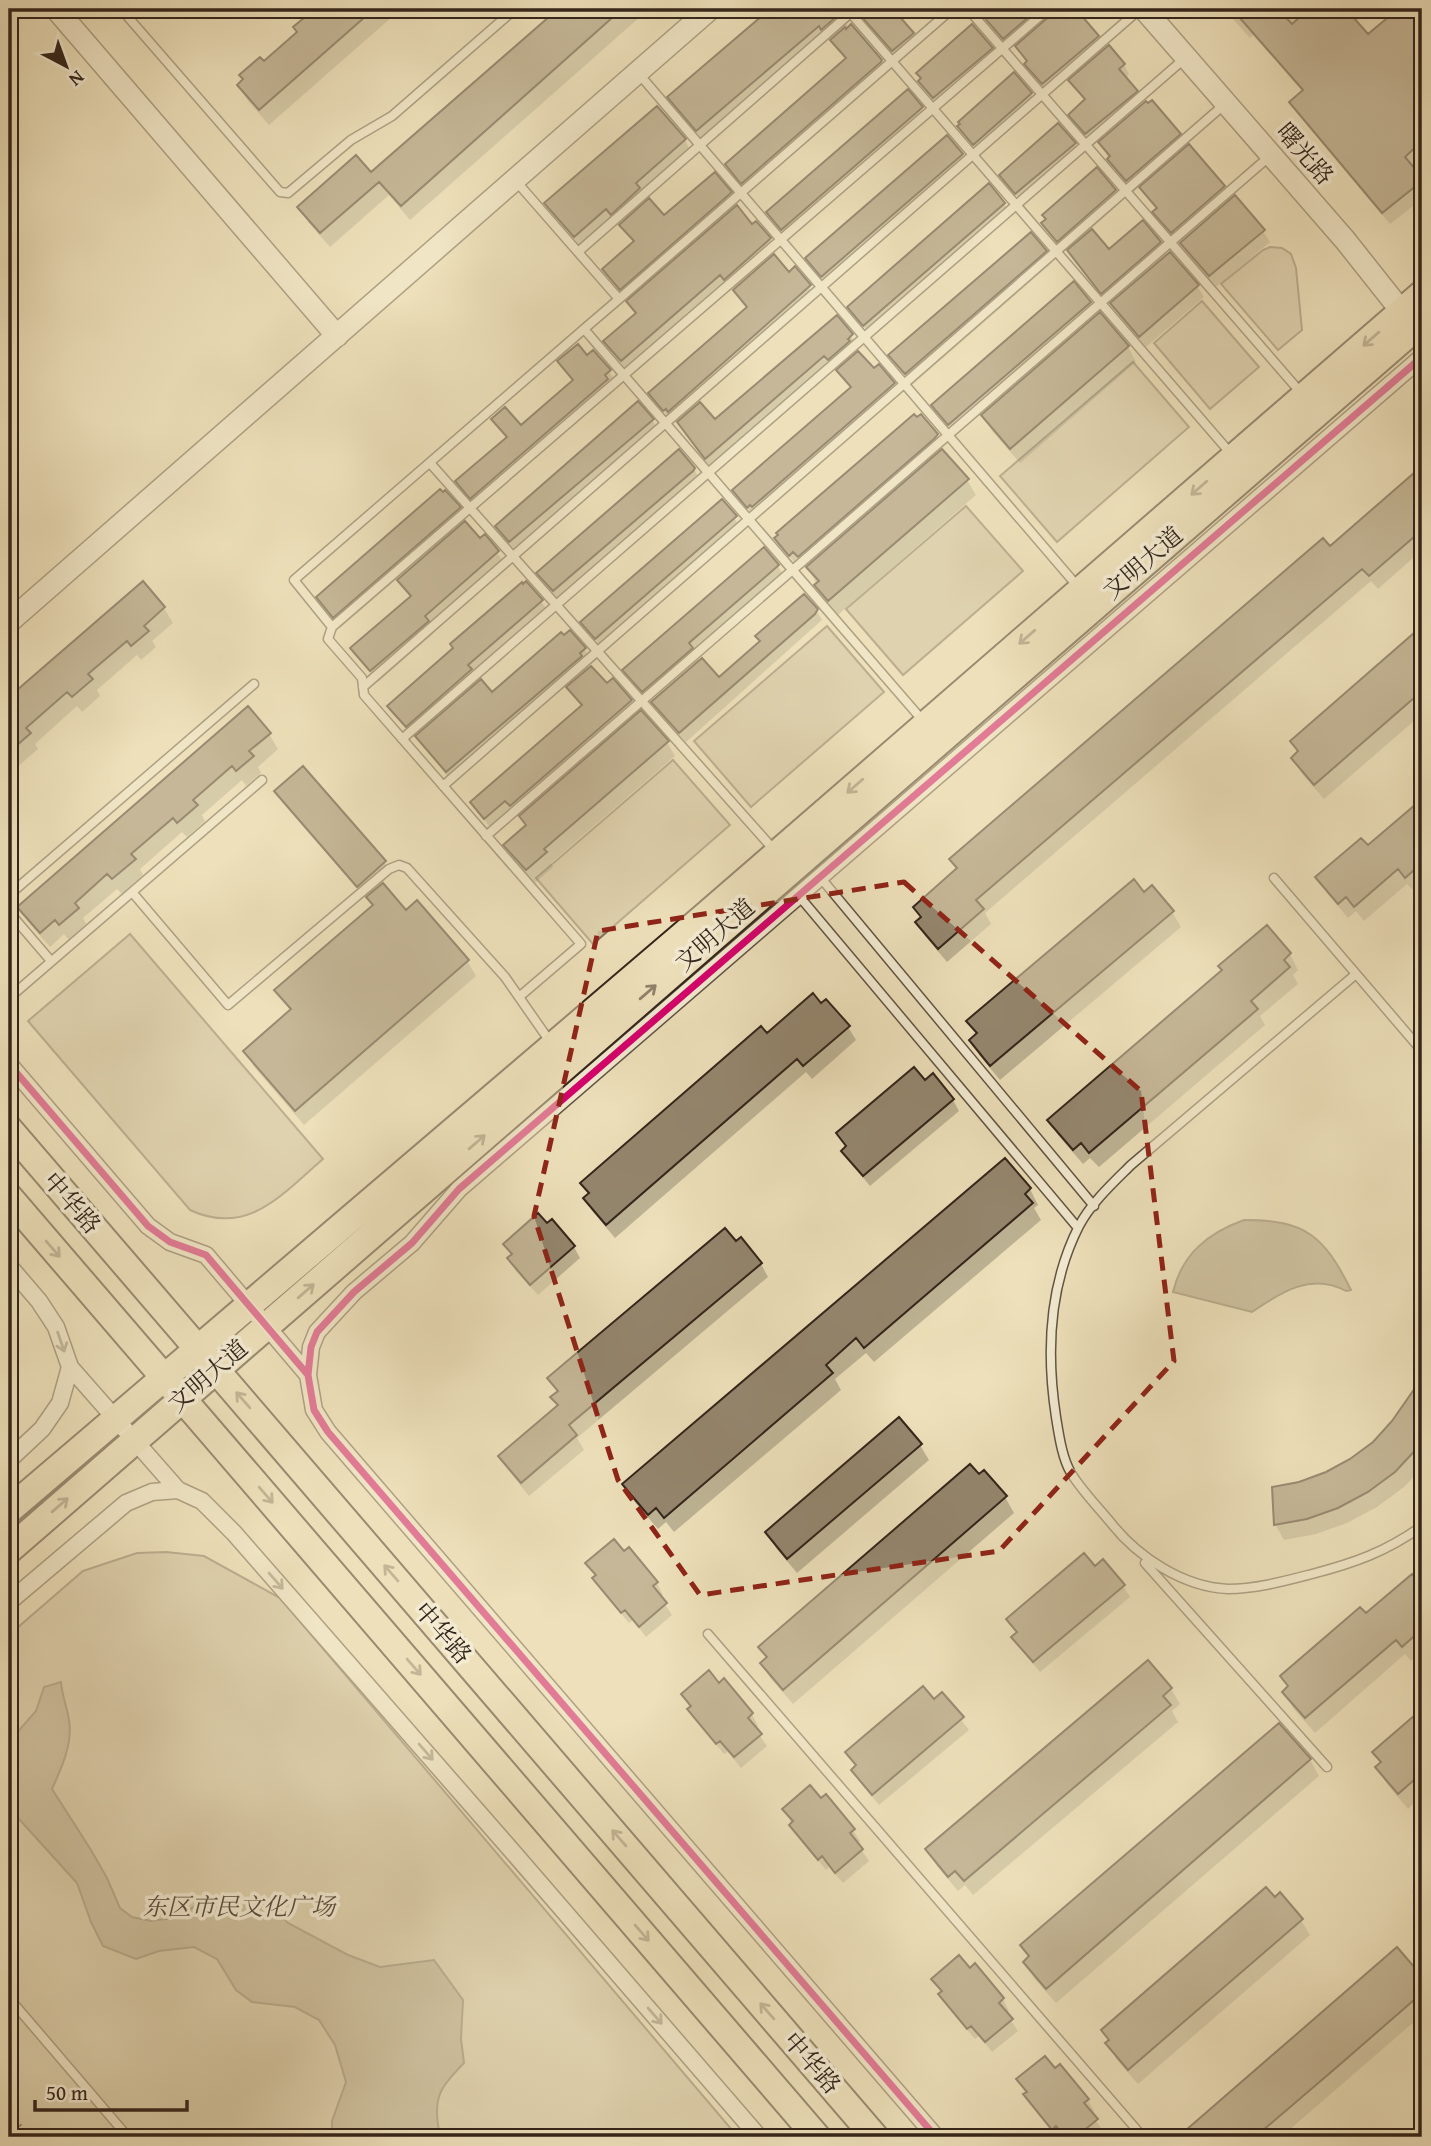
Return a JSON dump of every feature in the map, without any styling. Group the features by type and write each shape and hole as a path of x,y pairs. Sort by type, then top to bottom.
{"main road":[{"name":"文明大道","path":"9,1550 1415,325 1422,294"},
{"name":"文明大道","path":"9,1510 553,1046 1304,397 1415,325"},
{"name":"中华路","path":"9,1129 875,2137"},
{"name":"中华路","path":"9,1197 817,2137"}],"street":[{"path":"55,9 337,335"},
{"path":"9,622 710,9"},
{"name":"曙光路","path":"1142,9 1345,240 1415,325"},
{"path":"936,2137 328,1433 314,1410 309,1375 311,1347 317,1332 354,1292 412,1243 459,1189 1422,356"},
{"path":"9,1064 148,1226 170,1242 206,1255 309,1375"},
{"path":"9,1266 39,1301 56,1327 70,1367 178,1490 202,1501 234,1533 759,2137"},
{"path":"9,1460 41,1429 60,1403 70,1367"},
{"path":"9,1602 125,1503 152,1492 178,1490"}],"lane":[{"path":"121,9 280,192 288,192 351,140 392,116 515,9"},
{"path":"332,627 294,580 952,9"},
{"path":"968,9 1304,397"},
{"path":"519,997 581,944 364,695 362,678 328,639 332,627 1048,9"},
{"path":"363,687 1142,9"},
{"path":"578,252 851,10 932,108 1234,458"},
{"path":"402,739 1186,57"},
{"path":"638,72 1081,590"},
{"path":"443,786 1226,103"},
{"path":"486,836 1271,155"},
{"path":"514,180 619,299"},
{"path":"584,329 926,724"},
{"path":"430,463 777,853"},
{"path":"9,895 254,684"},
{"path":"9,998 262,780"},
{"path":"132,892 228,1004 389,869 399,865 407,868 505,977 553,1046"},
{"path":"820,877 1094,1206"},
{"path":"1274,878 1422,1051"},
{"path":"799,895 1078,1228"},
{"path":"9,912 51,961"},
{"path":"1327,1767 1241,1667 1124,1540 1070,1471 1059,1435 1049,1357 1052,1313 1066,1257 1078,1228 1094,1206 1131,1166 1356,974"},
{"path":"1124,1540 1152,1563 1193,1581 1227,1589 1271,1585 1356,1563 1398,1544 1422,1526"},
{"path":"708,1634 1143,2137"},
{"path":"9,1998 128,2137"}],"path":[{"path":"9,2112 30,2137"}],"highlighted area":[{"path":"904,882 1141,1091 1174,1361 999,1551 700,1595 618,1480 534,1216 598,931"}],"green space":[{"path":"1270,247 1282,248 1291,254 1296,268 1302,330 1278,350 1221,284"},
{"path":"1202,301 1259,367 1210,409 1154,343"},
{"path":"1133,362 1189,427 1057,542 1000,476"},
{"path":"966,506 1023,571 903,675 846,609"},
{"path":"827,626 884,692 751,807 694,741"},
{"path":"673,760 730,825 593,944 536,878"},
{"path":"130,934 323,1159 263,1208 247,1215 229,1218 211,1217 190,1210 28,1021"},
{"name":"东区市民文化广场","path":"166,1552 204,1556 280,1598 738,2137 9,2137 9,1635 83,1571 137,1553"}],"shaded area":[{"path":"1244,1220 1283,1223 1311,1235 1332,1256 1351,1290 1346,1291 1321,1283 1309,1284 1286,1292 1252,1312 1173,1292 1183,1267 1198,1247 1219,1231"},
{"path":"61,1682 70,1729 65,1756 52,1789 107,1878 120,1908 132,1917 151,1921 180,1917 201,1901 221,1896 272,1906 288,1923 348,1955 380,1967 434,1960 463,2000 461,2039 464,2063 439,2096 437,2113 440,2137 332,2137 332,2121 346,2082 335,2045 319,2020 295,2007 252,2002 236,1990 217,1959 194,1947 159,1951 136,1959 103,1946 77,1883 9,1808 10,1745 36,1711 44,1687"}],"building":[{"path":"324,9 374,9 259,110 237,85 243,79 239,75 260,57 264,61 297,32 293,27 310,13 314,18"},
{"path":"558,9 622,9 401,206 379,182 320,233 297,207 356,155 371,172"},
{"path":"770,9 839,9 833,14 836,17 821,30 819,26 696,131 667,97"},
{"path":"869,9 893,9 914,33 892,51 861,16"},
{"path":"990,9 1038,9 1003,39 982,15"},
{"path":"1054,9 1076,9 1099,36 1042,84 1024,64 1027,61 1015,46 1052,14"},
{"path":"1232,9 1278,9 1292,24 1309,9 1346,9 1368,34 1398,9 1422,9 1422,141 1405,157 1422,177 1422,181 1382,213 1289,102 1303,90"},
{"path":"851,24 881,62 741,184 725,164 846,58 830,40"},
{"path":"972,24 993,48 933,98 918,81 921,78 916,73"},
{"path":"1109,45 1125,64 1119,69 1138,91 1085,134 1068,115 1085,99 1068,80"},
{"path":"1014,72 1032,93 973,145 957,126 960,124 958,122"},
{"path":"908,89 923,107 781,230 766,212"},
{"path":"1152,100 1181,134 1126,181 1107,159 1110,156 1098,142 1146,101 1148,103"},
{"path":"657,106 686,139 636,183 640,188 611,215 606,209 574,237 544,203"},
{"path":"1058,123 1076,143 1015,194 999,175"},
{"path":"947,135 963,154 821,277 805,258"},
{"path":"1189,144 1225,186 1171,233 1152,212 1157,208 1139,187"},
{"path":"1097,167 1116,190 1057,242 1041,223 1046,219 1042,215"},
{"path":"715,172 732,192 620,290 602,269 634,241 619,225 649,198 664,215"},
{"path":"989,183 1005,203 863,326 847,307"},
{"path":"1235,195 1265,230 1209,276 1180,243"},
{"path":"737,205 752,224 756,221 771,238 724,280 720,275 621,361 603,341 636,313 626,301"},
{"path":"1143,220 1161,242 1101,294 1067,250 1092,229 1109,249"},
{"path":"1031,232 1047,251 905,374 888,355"},
{"path":"1170,252 1199,285 1139,337 1110,303"},
{"path":"774,254 789,272 795,266 811,285 668,412 666,409 663,411 648,393 747,307 733,290"},
{"path":"1074,281 1091,302 948,425 931,405"},
{"path":"1100,312 1129,346 1010,449 981,415"},
{"path":"837,315 853,334 848,339 850,341 828,360 824,356 705,459 677,422 700,402 715,419"},
{"path":"578,344 587,355 593,350 611,370 605,375 608,379 470,499 455,481 507,437 491,419 505,407 521,425 573,380 557,361"},
{"path":"858,351 874,368 879,364 895,383 752,507 750,505 747,508 732,490 851,387 836,370"},
{"path":"638,401 654,419 509,542 495,526"},
{"path":"914,414 917,417 921,414 938,434 934,439 798,557 793,552 789,556 774,538 778,535 776,533"},
{"path":"679,449 695,468 693,471 553,591 536,573"},
{"path":"942,449 969,479 828,601 814,585 819,581 806,567"},
{"path":"1422,466 1422,530 1369,576 1362,569 976,900 984,909 938,949 915,922 921,917 913,907 957,868 949,859 1323,538 1330,546"},
{"path":"440,489 443,492 445,490 461,507 333,618 316,597"},
{"path":"722,499 737,516 595,639 580,622"},
{"path":"465,521 480,538 485,534 499,551 425,616 429,621 370,671 350,648 411,596 397,580"},
{"path":"764,547 779,565 689,643 693,648 642,692 622,670"},
{"path":"143,581 165,607 144,626 149,631 131,646 127,641 88,674 93,679 72,697 67,692 26,728 31,733 9,752 9,697"},
{"path":"526,581 543,600 468,665 472,669 406,727 387,706 453,648 450,644"},
{"path":"804,594 818,609 815,614 679,733 651,702 702,658 719,677 760,641 755,636"},
{"path":"1422,626 1422,691 1314,785 1291,758 1298,751 1290,741"},
{"path":"570,630 586,648 580,653 582,656 446,772 415,736 481,679 492,692 561,632 564,635"},
{"path":"591,666 607,683 613,678 632,700 510,806 505,801 484,819 470,802 582,705 566,687"},
{"path":"248,706 271,733 249,751 254,756 236,771 232,766 193,800 198,805 177,823 173,818 131,854 136,859 112,879 107,874 75,903 79,908 59,925 55,920 40,933 17,907"},
{"path":"641,710 669,741 544,849 547,852 526,870 503,845 526,825 519,816"},
{"path":"303,766 386,861 357,887 274,791"},
{"path":"1422,799 1422,863 1405,878 1398,869 1354,907 1346,897 1338,904 1315,877 1361,838 1368,845"},
{"path":"1134,879 1144,892 1152,885 1174,911 990,1066 969,1040 977,1033 966,1021"},
{"path":"383,883 406,910 417,900 469,960 295,1111 243,1051 291,1009 274,990 373,905 366,897"},
{"path":"1267,925 1291,953 1284,960 1290,967 1251,1001 1258,1009 1089,1153 1081,1143 1073,1150 1047,1120 1222,970 1218,966"},
{"path":"813,993 821,1003 826,999 850,1026 803,1066 797,1059 606,1225 583,1198 589,1193 580,1183 761,1026 767,1033"},
{"path":"914,1067 925,1080 933,1073 954,1099 863,1176 841,1151 846,1146 836,1133"},
{"path":"1005,1158 1031,1188 1025,1194 1033,1203 864,1348 856,1338 826,1365 833,1373 664,1518 656,1508 648,1515 622,1484"},
{"path":"538,1213 547,1223 552,1219 575,1246 530,1285 507,1258 512,1254 503,1244"},
{"path":"725,1228 736,1241 741,1237 762,1263 569,1425 577,1435 521,1483 498,1456 558,1405 550,1397 558,1391 547,1378"},
{"path":"1422,1378 1422,1443 1395,1472 1368,1492 1338,1508 1307,1519 1274,1525 1272,1487 1299,1482 1350,1459 1373,1442 1392,1421"},
{"path":"899,1417 922,1444 787,1559 765,1532"},
{"path":"970,1464 979,1474 984,1470 1007,1496 783,1690 760,1663 767,1657 758,1647"},
{"path":"614,1539 624,1551 629,1547 658,1582 653,1586 667,1603 639,1627 625,1610 621,1613 592,1578 596,1575 585,1563"},
{"path":"1084,1553 1095,1566 1103,1559 1125,1585 1033,1662 1011,1637 1017,1632 1006,1619"},
{"path":"1412,1574 1422,1587 1422,1629 1402,1647 1396,1640 1305,1718 1282,1692 1288,1686 1280,1676 1360,1607 1366,1613"},
{"path":"1148,1660 1172,1688 1163,1696 1171,1705 964,1881 955,1871 948,1877 925,1849"},
{"path":"709,1670 719,1683 724,1678 753,1713 748,1718 762,1734 734,1757 720,1741 716,1744 687,1709 691,1706 681,1694"},
{"path":"923,1686 934,1699 942,1692 964,1717 872,1795 851,1770 856,1765 845,1752"},
{"path":"1422,1709 1422,1773 1398,1794 1375,1767 1381,1762 1372,1752"},
{"path":"1279,1723 1311,1759 1046,1989 1023,1962 1029,1956 1020,1945"},
{"path":"810,1785 821,1798 826,1794 855,1829 850,1833 863,1849 835,1873 822,1856 818,1860 789,1825 793,1821 782,1809"},
{"path":"1266,1887 1275,1897 1280,1892 1303,1919 1128,2070 1105,2043 1109,2040 1101,2030"},
{"path":"1397,1947 1422,1976 1422,1993 1337,2067 1255,2137 1178,2137"},
{"path":"959,1955 970,1968 975,1963 1004,1998 999,2003 1013,2019 985,2042 971,2026 967,2029 938,1994 942,1991 931,1979"},
{"path":"1045,2056 1055,2068 1060,2064 1089,2099 1084,2103 1098,2119 1076,2137 1065,2137 1056,2126 1052,2130 1023,2094 1027,2092 1016,2079"}],"cycle path":[{"path":"308,1375 311,1347 317,1332 354,1292 412,1243 459,1189 1422,357"},
{"path":"9,1064 148,1226 170,1242 206,1255 308,1375 314,1410 328,1432 936,2137"}]}
